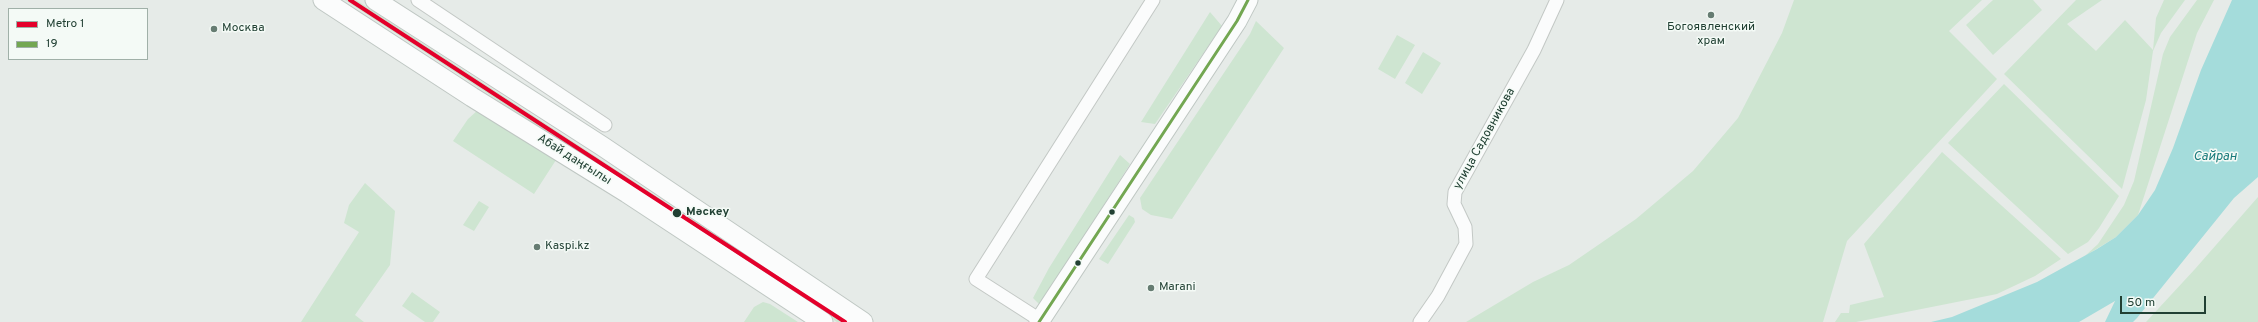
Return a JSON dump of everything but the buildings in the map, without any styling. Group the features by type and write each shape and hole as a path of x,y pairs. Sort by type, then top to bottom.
{"main road":[{"name":"Абай даңғылы","path":"323,0 472,98 627,193 823,322"},
{"name":"Абай даңғылы","path":"375,0 602,146 863,322"},
{"path":"1039,321 1237,21 1248,0"}],"street":[{"path":"418,0 604,125"},
{"path":"1039,321 976,279 1153,0"},
{"name":"улица Садовникова","path":"1420,322 1438,296 1466,244 1465,227 1454,204 1455,192 1534,50 1557,0"}],"green space":[{"path":"345,0 356,0 849,322 837,322"},
{"path":"1794,0 1982,0 1949,31 1997,79 1847,241 1823,322 1466,322 1533,282 1569,265 1636,219 1693,171 1738,118 1782,33"},
{"path":"1993,0 2033,0 2042,10 1993,55 1966,25"},
{"path":"2076,0 2102,0 2067,24 2096,51 2125,20 2153,50 2156,18 2164,0 2185,0 2161,33 2153,51 2146,100 2122,189 2004,74"},
{"path":"2197,0 2214,0 2197,33 2138,215 2116,237 2085,256 2098,244 2124,205 2134,181 2163,54 2170,37"},
{"path":"1210,12 1222,26 1155,124 1141,122"},
{"path":"1256,21 1284,48 1172,219 1151,215 1142,209 1140,198 1250,34"},
{"path":"1397,35 1415,45 1395,79 1378,69"},
{"path":"1423,52 1441,63 1422,94 1405,83"},
{"path":"2004,84 2119,196 2099,228 2088,242 2068,254 1948,143"},
{"path":"478,110 485,111 556,160 534,194 453,141 468,119"},
{"path":"1942,152 2061,259 2035,276 1997,294 1856,322 1835,322 1841,313 1849,313 1850,305 1884,297 1864,244"},
{"path":"1120,155 1130,164 1070,259 1039,304 1033,298 1049,268"},
{"path":"365,183 395,211 390,265 355,315 364,322 301,322 359,232 344,223 349,205"},
{"path":"2258,197 2258,322 2146,322 2195,269"},
{"path":"479,201 489,207 474,231 463,225"},
{"path":"1129,215 1134,218 1135,222 1108,264 1099,259"},
{"path":"412,292 440,312 433,322 425,322 402,306"},
{"path":"763,302 770,304 798,322 744,322 754,307"}],"water":[{"name":"Сайран","path":"2232,0 2258,0 2258,177 2234,198 2137,318 2133,322 2105,322 2115,301 2079,322 1931,322 1952,317 2037,282 2116,237 2138,215 2155,190 2173,148 2201,70"}],"metro line":[{"name":"1","path":"350,0 845,322"}],"transit line":[{"name":"19","path":"1039,322 1237,21 1248,0"}],"place":[{"name":"Богоявленский храм","path":"1711,15"},
{"name":"Москва","path":"214,29"},
{"name":"Мәскеу","path":"677,213"},
{"name":"Kaspi.kz","path":"537,247"},
{"name":"Marani","path":"1151,288"}]}
